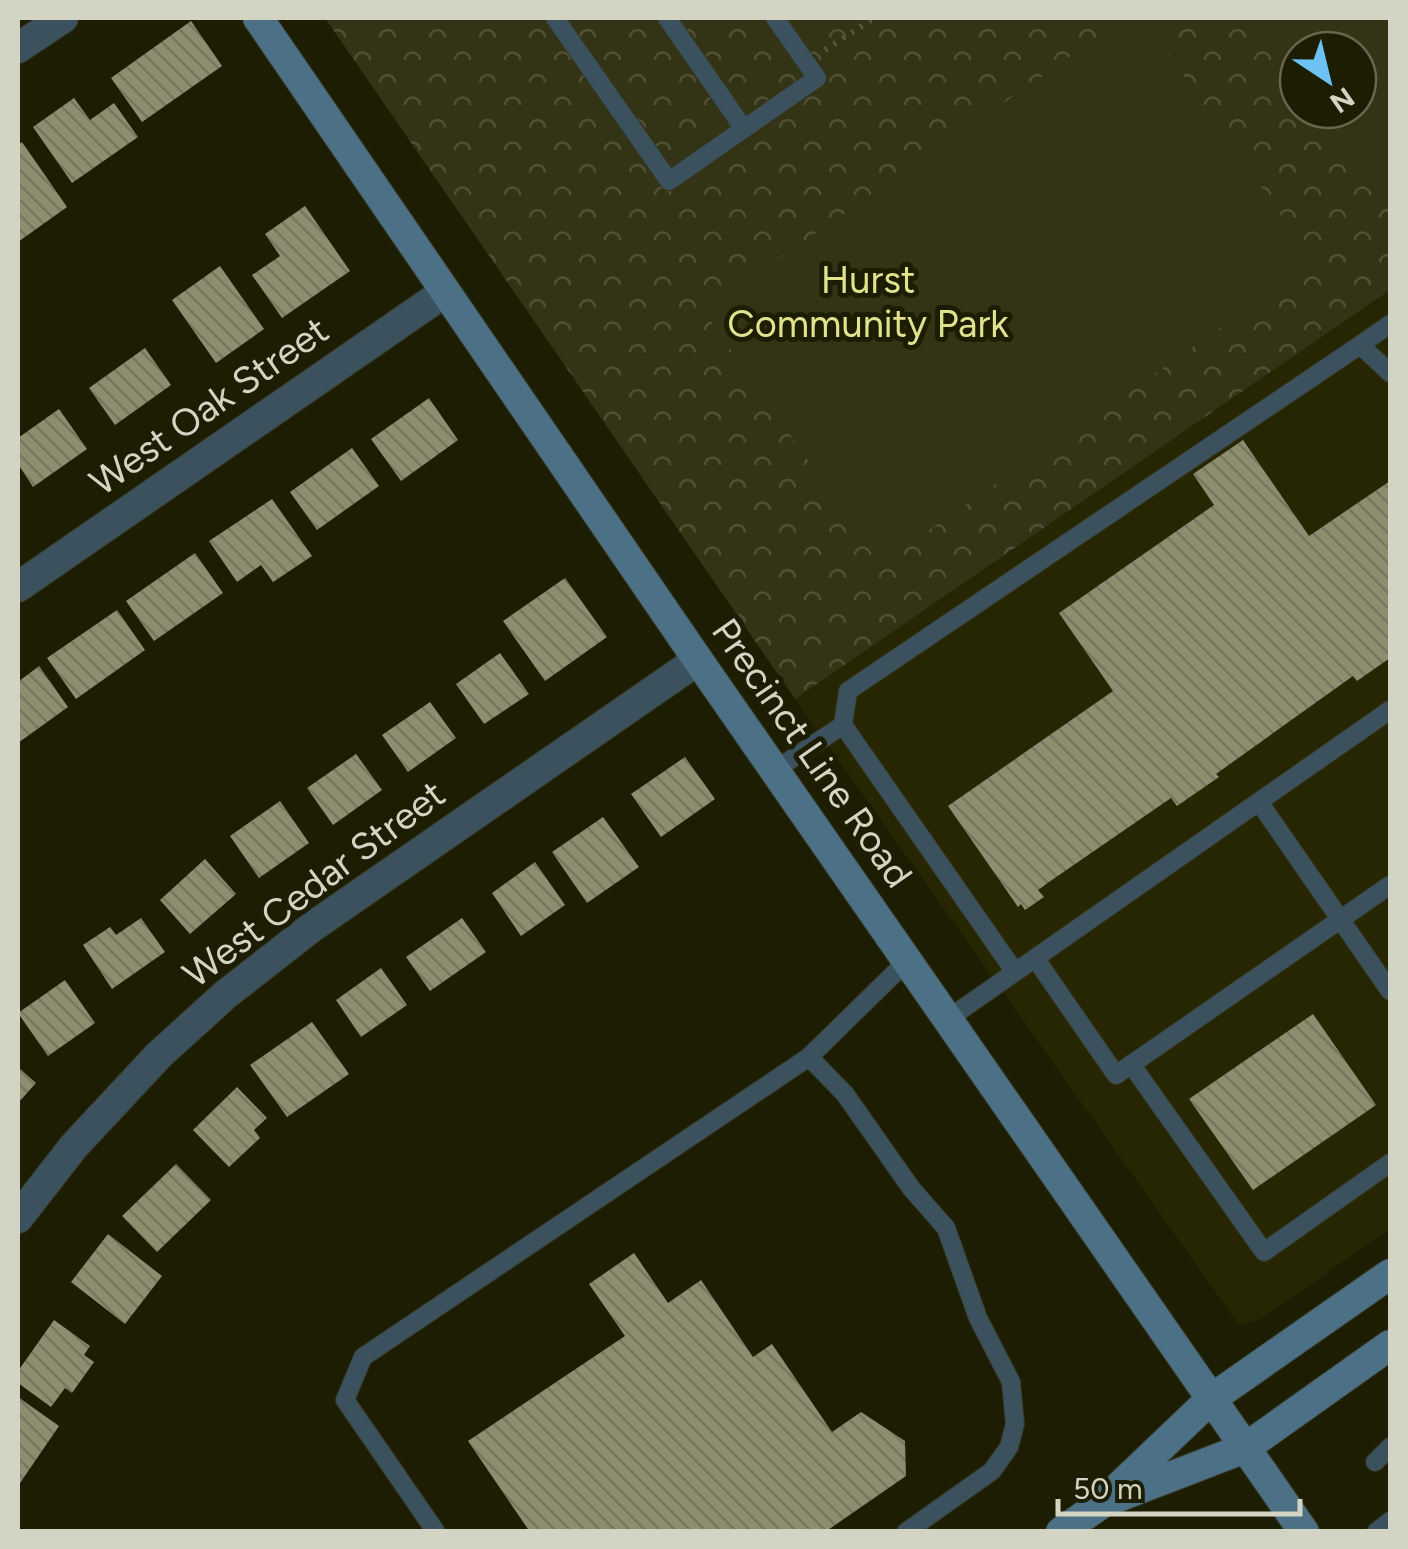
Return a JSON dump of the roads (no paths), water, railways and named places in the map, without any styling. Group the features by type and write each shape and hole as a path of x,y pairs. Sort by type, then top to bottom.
{"main road":[{"name":"Precinct Line Road","path":"258,18 1304,1532"},
{"path":"1061,1532 1101,1504 1212,1400 1390,1274"},
{"path":"1101,1504 1246,1448 1390,1346"}],"street":[{"path":"18,48 62,18"},
{"name":"West Oak Street","path":"18,587 445,292"},
{"name":"West Cedar Street","path":"18,1218 74,1146 160,1055 224,995 312,927 698,660"}],"lane":[{"path":"554,18 669,181 817,78 775,18"},
{"path":"667,18 744,129"},
{"path":"1015,972 844,725 848,691 1390,324"},
{"path":"1360,345 1390,374"},
{"path":"948,1019 1390,710"},
{"path":"776,770 844,725"},
{"path":"1258,802 1390,991"},
{"path":"1035,958 1116,1074 1390,885"},
{"path":"436,1532 345,1400 363,1357 809,1056 907,961"},
{"path":"809,1056 845,1094 911,1188 946,1228 978,1318 1011,1382 1015,1424 1009,1448 992,1471 906,1532"},
{"path":"1131,1064 1264,1252 1390,1163"},
{"path":"1375,1462 1390,1447"},
{"path":"1376,1532 1390,1521"}],"park label":[{"name":"Hurst Community Park","path":"868,302"}]}
